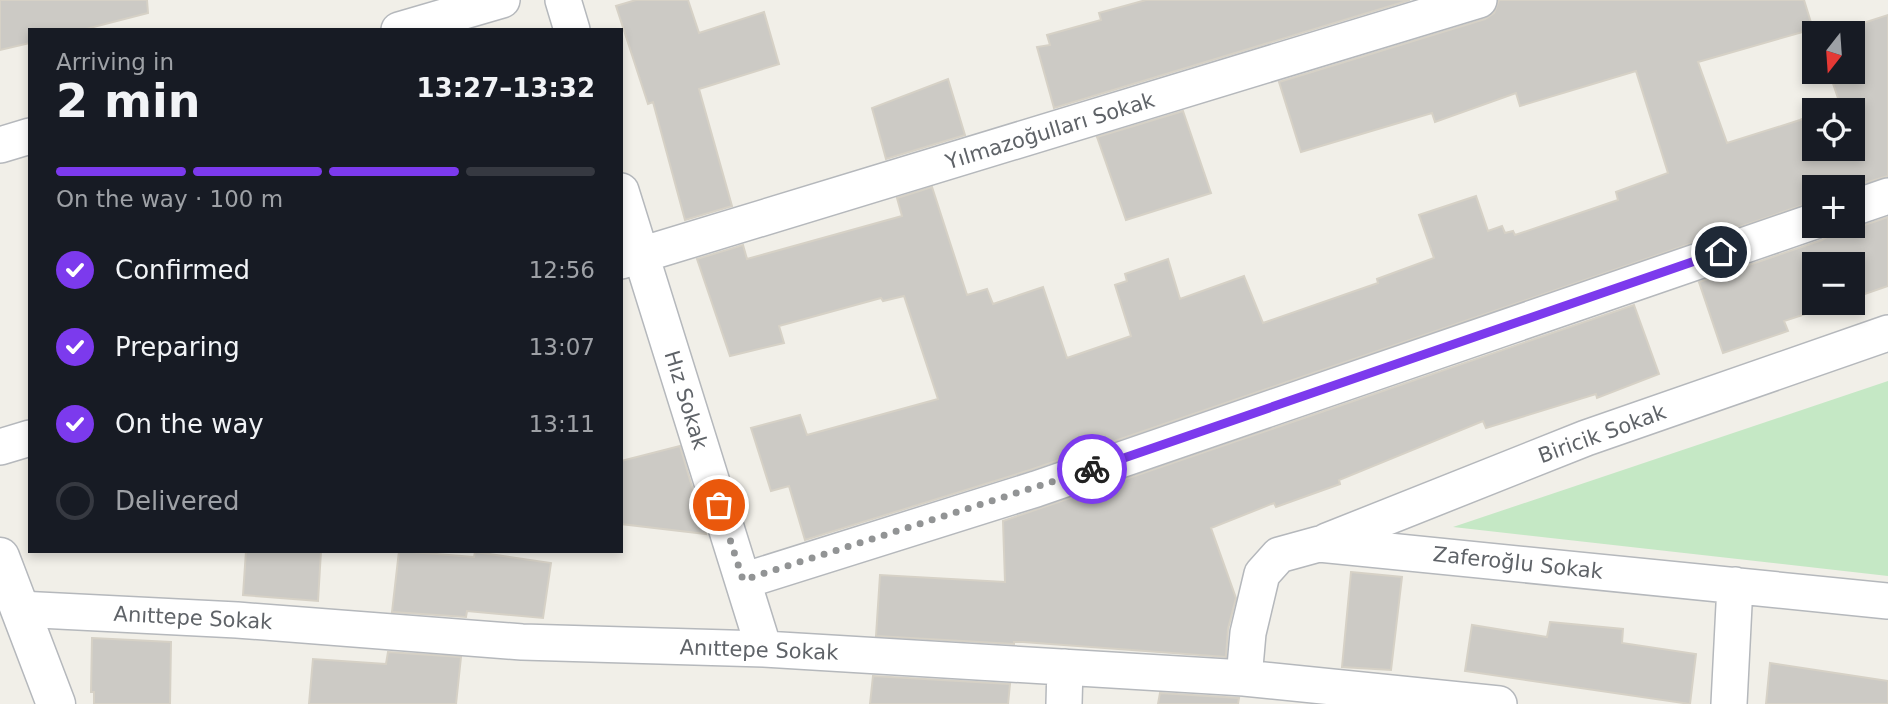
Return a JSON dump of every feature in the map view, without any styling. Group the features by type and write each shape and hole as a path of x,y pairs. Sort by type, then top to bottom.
{"street":[{"path":"406,28 502,0"},
{"path":"563,0 571,28"},
{"name":"Yılmazoğulları Sokak","path":"631,258 1479,0"},
{"path":"0,145 28,137"},
{"path":"1865,204 1888,196"},
{"name":"Hız Sokak","path":"623,204 631,258 743,580 764,649"},
{"path":"743,580 1036,489 1802,225"},
{"name":"Biricik Sokak","path":"1320,544 1586,439 1888,333"},
{"path":"0,447 28,439"},
{"name":"Zaferoğlu Sokak","path":"1244,678 1248,633 1262,574 1279,555 1320,544 1888,601"},
{"path":"0,557 56,704"},
{"path":"1729,704 1734,585"},
{"name":"Anıttepe Sokak","path":"19,609 237,620 522,642 764,649 1244,678 1499,704"},
{"path":"1063,704 1066,667"}],"green space":[{"path":"1888,381 1888,576 1453,527"}],"building":[{"path":"0,0 147,0 148,13 90,28 28,28 28,43 0,50"},
{"path":"636,0 688,0 699,33 764,12 779,64 699,89 732,206 685,220 653,102 648,104 616,6"},
{"path":"1146,0 1410,0 1054,108 1037,47 1050,45 1047,35 1101,20 1099,13"},
{"path":"1499,0 1804,0 1811,21 1802,21 1802,32 1698,62 1727,143 1802,119 1802,161 1865,161 1865,98 1838,98 1833,84 1866,84 1866,22 1888,15 1888,176 1865,183 1865,175 1802,175 1802,205 1030,470 805,540 789,486 771,491 751,428 800,415 807,435 938,399 904,296 883,301 881,298 779,326 784,343 730,356 697,259 743,245 747,259 902,216 897,198 932,187 967,295 987,289 993,304 1043,287 1067,358 1131,336 1115,285 1127,281 1125,274 1168,259 1180,299 1244,276 1263,323 1378,283 1377,279 1434,258 1419,215 1476,196 1488,231 1502,226 1505,233 1513,231 1515,235 1618,200 1616,192 1668,173 1636,71 1520,106 1516,93 1435,122 1432,113 1301,152 1279,82 1485,19 1494,13"},
{"path":"948,79 965,135 886,159 872,108"},
{"path":"1183,111 1211,193 1126,220 1097,137"},
{"path":"1888,217 1888,286 1865,294 1865,252 1802,252 1802,315 1784,321 1788,331 1723,353 1699,282 1825,238 1865,238 1865,225"},
{"path":"1634,305 1659,374 1597,398 1596,394 1486,428 1483,421 1339,480 1340,484 1276,507 1274,503 1211,528 1236,598 1228,629 1226,657 1023,642 1014,644 876,636 880,575 1005,582 1003,521"},
{"path":"680,446 706,534 623,524 623,460"},
{"path":"246,553 321,553 318,601 243,595"},
{"path":"399,553 474,557 475,553 482,553 551,563 543,618 467,611 466,617 392,612"},
{"path":"1351,572 1402,577 1391,670 1342,667"},
{"path":"1550,622 1623,629 1622,643 1696,654 1690,704 1465,671 1472,625 1547,637"},
{"path":"92,638 171,642 170,704 94,704 94,692 91,692"},
{"path":"388,652 461,657 456,704 309,704 313,659 386,664"},
{"path":"1770,663 1888,681 1888,704 1766,704"},
{"path":"873,676 1010,684 1008,704 870,704"},
{"path":"1160,693 1239,698 1238,704 1158,704"}],"way so far":[{"path":"719,505 743,580 1092,469"}],"route":[{"path":"1092,469 1721,252"}]}
